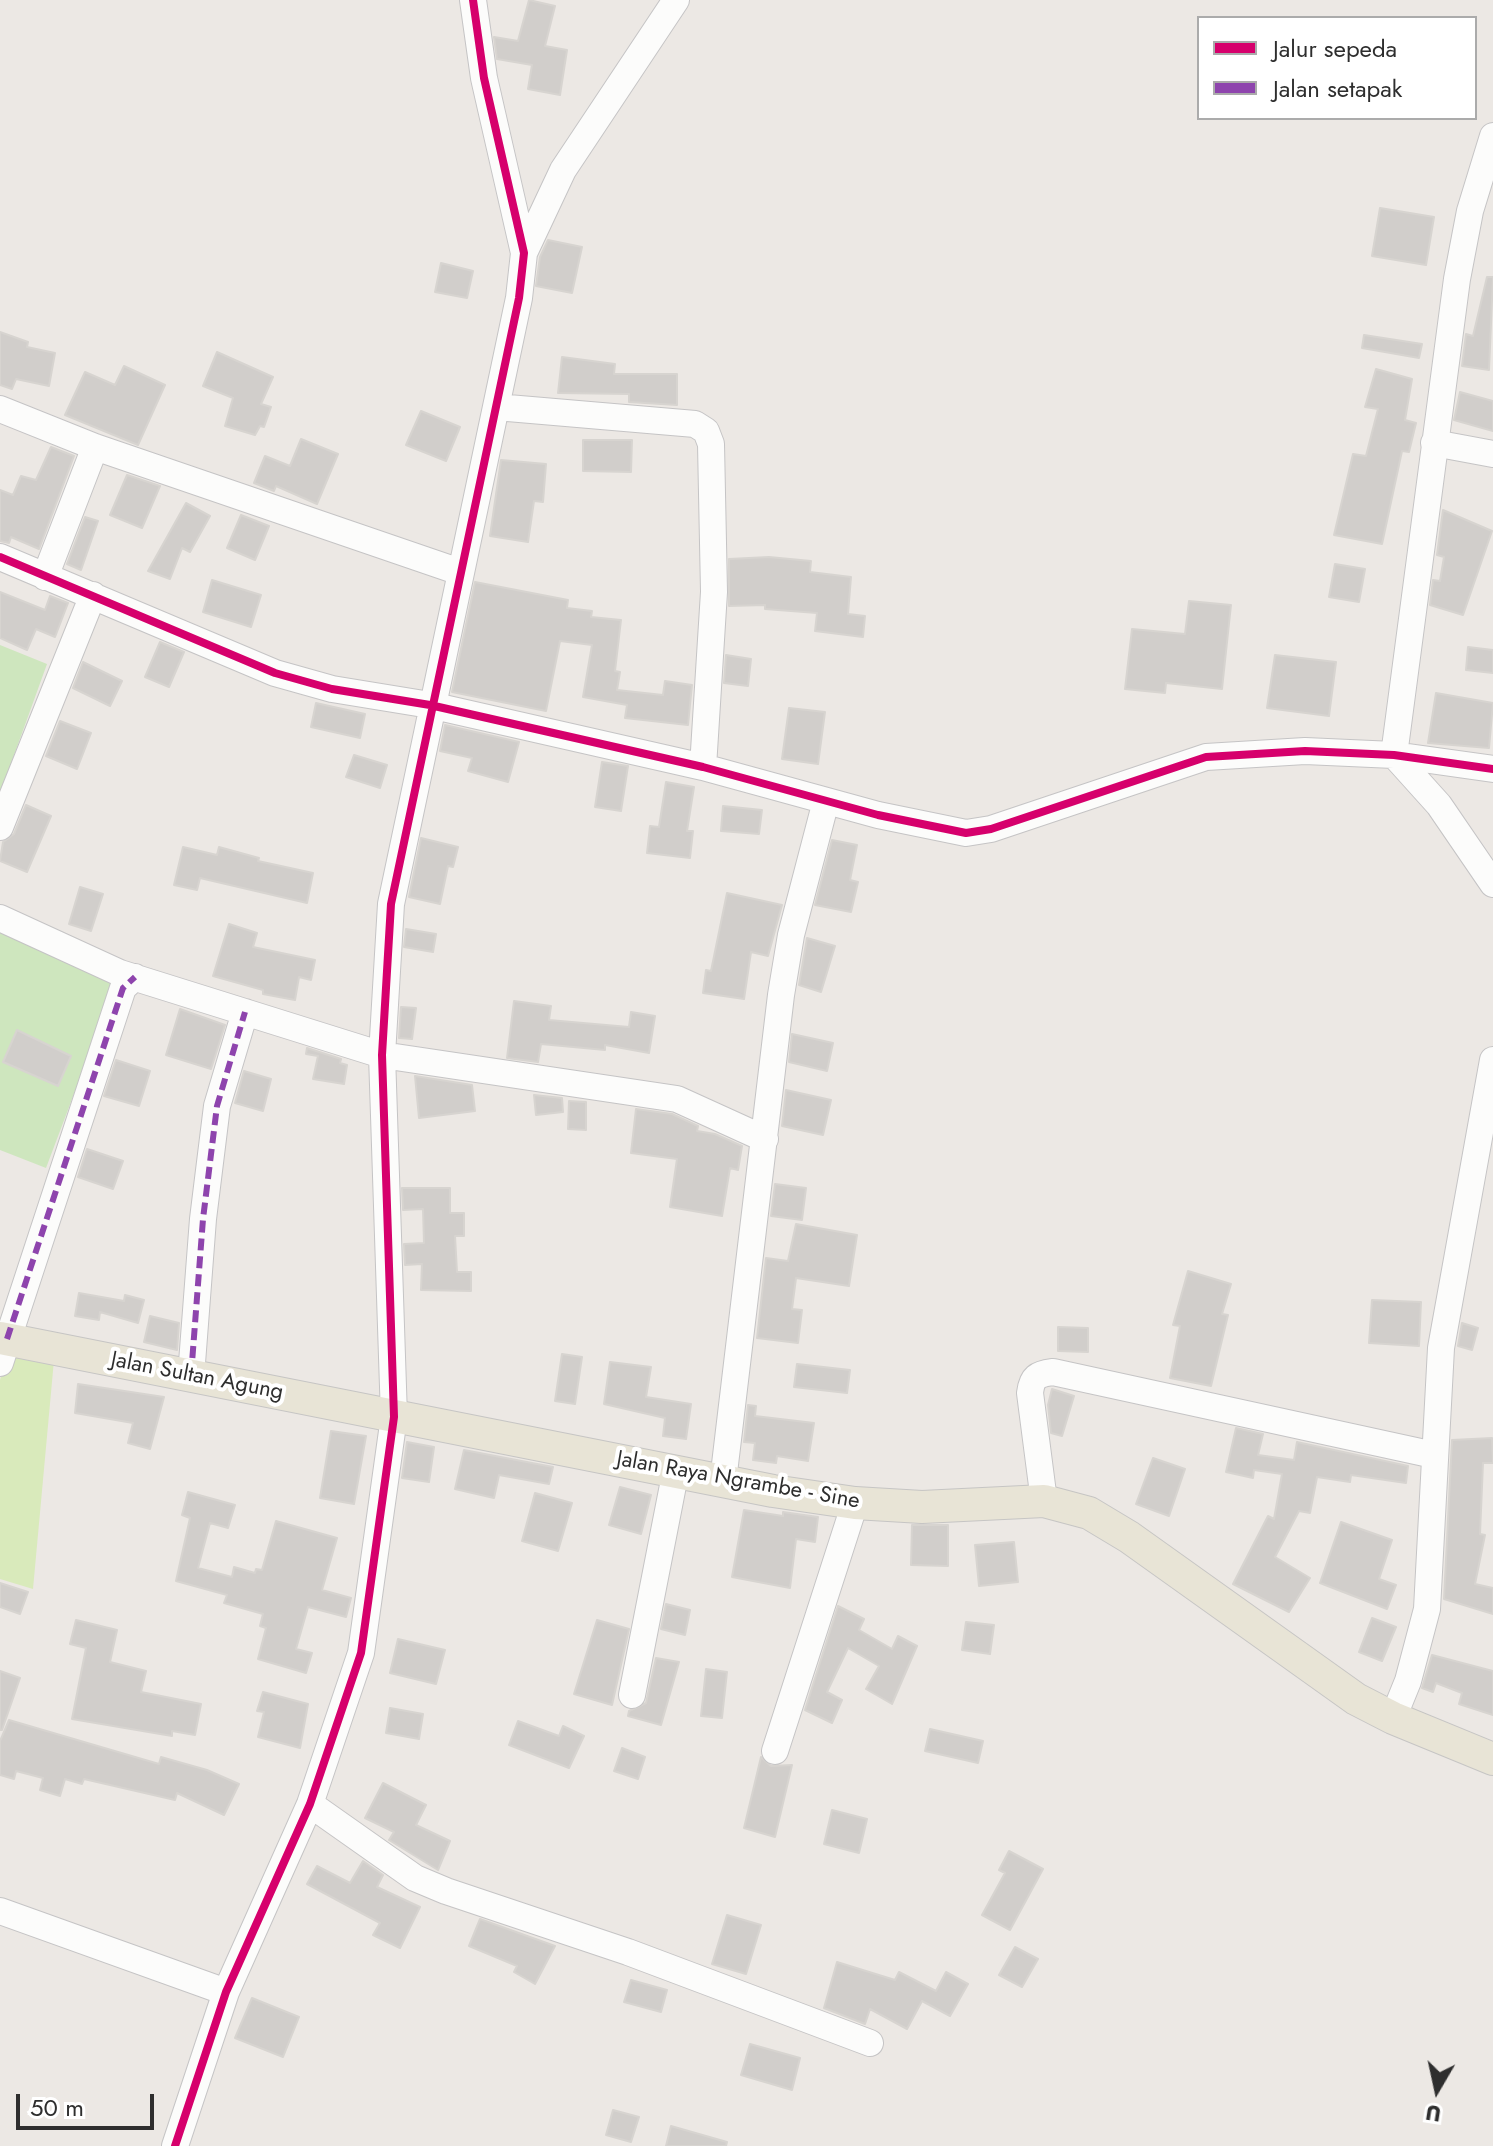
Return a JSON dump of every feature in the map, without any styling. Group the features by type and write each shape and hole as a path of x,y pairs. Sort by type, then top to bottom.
{"main road":[{"name":"Jalan Sultan Agung","path":"2,1347 191,1376 394,1417"},
{"name":"Jalan Raya Ngrambe - Sine","path":"394,1417 723,1481 855,1503 922,1507 1044,1501 1089,1513 1129,1537 1356,1699 1393,1718 1493,1759"}],"street":[{"path":"473,0 484,78 524,253"},
{"path":"175,2146 226,1992 310,1804 361,1653 394,1417 382,1055 391,904 430,705 519,298 524,253 563,170 676,0"},
{"path":"1493,136 1470,211 1434,443 1394,755 1439,805 1493,884"},
{"path":"496,407 695,424 706,431 711,444 714,592 703,767"},
{"path":"0,409 95,447 460,572"},
{"path":"1434,443 1493,454"},
{"path":"45,577 95,447"},
{"path":"0,557 275,673 332,689 430,705 703,767 826,801 966,833 991,829 1206,757 1305,751 1394,755 1493,769"},
{"path":"0,827 93,595"},
{"path":"723,1481 791,935 826,801"},
{"path":"0,918 135,977 382,1055 677,1099 765,1139"},
{"path":"2,1347 123,988 135,977"},
{"path":"191,1376 203,1219 217,1106 245,1012"},
{"path":"1393,1718 1408,1681 1427,1609 1441,1348 1493,1060"},
{"path":"1044,1501 1030,1393 1032,1381 1039,1374 1053,1372 1434,1455"},
{"path":"632,1695 676,1470"},
{"path":"775,1751 855,1503"},
{"path":"310,1804 415,1878 628,1952 870,2043"},
{"path":"0,1911 226,1992"}],"green space":[{"path":"0,645 47,664 0,794"},
{"path":"0,924 117,980 46,1168 0,1150"},
{"path":"9,1351 54,1360 33,1589 0,1579 0,1380"}],"building":[{"path":"529,0 555,6 545,46 567,50 560,95 528,89 532,65 497,59 494,37 518,41"},
{"path":"1380,208 1434,217 1426,265 1372,256"},
{"path":"548,240 582,247 572,293 536,286 540,257"},
{"path":"441,263 473,271 467,298 435,292"},
{"path":"1487,277 1493,277 1489,370 1462,366 1466,334 1473,336"},
{"path":"0,332 28,342 27,347 55,353 49,386 16,379 12,389 0,385"},
{"path":"1364,335 1422,344 1419,358 1362,348"},
{"path":"217,352 273,377 261,404 271,407 264,427 260,426 255,435 225,426 233,398 203,386"},
{"path":"562,357 615,364 614,374 677,374 677,405 629,402 629,394 558,393"},
{"path":"124,366 165,385 138,445 65,415 85,372 115,385"},
{"path":"1376,369 1412,379 1405,420 1416,423 1409,452 1402,451 1382,544 1334,535 1353,454 1366,456 1378,409 1365,407"},
{"path":"1460,392 1493,401 1493,431 1454,420"},
{"path":"421,411 460,427 446,461 406,445"},
{"path":"301,439 338,454 317,504 276,486 274,491 254,483 265,456 290,466"},
{"path":"583,440 632,440 631,472 583,471"},
{"path":"51,447 74,456 39,549 11,537 9,543 0,541 0,490 13,495 21,476 36,480"},
{"path":"501,460 546,464 543,502 534,501 528,542 490,536"},
{"path":"127,475 160,486 142,528 110,515"},
{"path":"186,503 210,516 190,552 182,548 170,579 148,571"},
{"path":"1443,510 1492,531 1463,615 1430,605 1433,580 1440,581 1444,557 1437,555"},
{"path":"241,515 269,526 255,560 227,548"},
{"path":"85,517 98,521 81,570 67,564"},
{"path":"769,557 811,561 810,572 851,577 848,614 865,616 863,637 815,631 817,613 765,609 765,605 729,606 729,559"},
{"path":"1335,564 1365,569 1359,602 1329,597"},
{"path":"212,580 261,595 251,627 203,612"},
{"path":"475,582 568,600 567,608 592,611 591,617 621,620 615,671 620,672 617,690 663,695 665,681 692,685 688,725 625,718 627,705 583,697 592,645 560,641 546,711 452,692"},
{"path":"0,592 45,610 50,596 68,603 55,637 36,629 27,650 0,638"},
{"path":"1189,601 1231,605 1222,689 1166,683 1165,693 1125,689 1132,629 1185,634"},
{"path":"160,642 184,652 169,687 145,677"},
{"path":"1468,647 1493,650 1493,673 1466,670"},
{"path":"726,655 751,659 748,686 724,683"},
{"path":"1275,655 1336,662 1329,716 1267,708"},
{"path":"83,662 122,681 110,706 73,688"},
{"path":"1436,693 1493,703 1489,748 1428,743"},
{"path":"316,703 365,714 360,738 311,727"},
{"path":"789,708 825,712 818,764 782,759"},
{"path":"60,721 91,733 77,769 46,756"},
{"path":"445,725 519,742 508,782 468,771 472,758 440,751"},
{"path":"354,755 387,765 380,788 346,777"},
{"path":"602,762 628,766 621,811 595,807"},
{"path":"666,782 694,787 687,831 693,831 690,858 647,853 650,826 659,827"},
{"path":"26,805 51,816 27,872 0,861 3,842 14,834"},
{"path":"723,806 762,810 759,834 721,831"},
{"path":"421,838 458,847 453,867 448,866 440,904 409,897"},
{"path":"832,840 857,845 850,880 858,882 851,912 815,905"},
{"path":"183,847 217,855 219,847 259,858 258,861 313,873 307,903 200,878 197,890 174,885"},
{"path":"80,887 103,894 91,931 69,924"},
{"path":"727,893 782,905 768,956 751,952 744,999 703,993 706,970 711,971"},
{"path":"229,924 257,933 253,947 315,960 311,980 299,977 295,1000 263,994 263,990 213,976"},
{"path":"406,929 436,934 433,952 404,947"},
{"path":"807,938 835,946 821,992 799,985"},
{"path":"514,1001 551,1006 549,1020 629,1027 631,1012 655,1016 649,1053 605,1045 605,1050 541,1044 538,1062 507,1058"},
{"path":"401,1007 416,1008 412,1039 399,1038"},
{"path":"180,1009 225,1025 211,1069 166,1055"},
{"path":"17,1030 71,1056 58,1086 3,1062"},
{"path":"792,1034 833,1043 827,1071 789,1062"},
{"path":"307,1048 341,1059 340,1063 347,1065 344,1084 313,1079 318,1056 306,1054"},
{"path":"116,1060 150,1071 139,1106 104,1096"},
{"path":"244,1071 271,1079 263,1111 235,1103"},
{"path":"415,1076 472,1085 475,1111 419,1118"},
{"path":"786,1090 831,1100 823,1135 782,1126"},
{"path":"534,1095 562,1098 563,1112 536,1115"},
{"path":"569,1101 586,1102 586,1130 568,1129"},
{"path":"636,1109 672,1114 698,1126 697,1131 715,1134 742,1146 738,1170 730,1168 722,1216 670,1207 677,1159 631,1153"},
{"path":"87,1149 123,1161 113,1189 78,1177"},
{"path":"775,1184 806,1188 802,1220 771,1216"},
{"path":"402,1188 450,1188 450,1213 464,1213 464,1236 455,1236 457,1272 471,1272 471,1291 421,1290 422,1264 405,1265 404,1244 424,1243 423,1209 403,1210"},
{"path":"796,1224 857,1235 849,1286 796,1278 792,1309 802,1310 798,1343 757,1338 766,1258 788,1261"},
{"path":"1188,1271 1231,1284 1222,1314 1228,1315 1211,1386 1170,1378 1180,1326 1173,1325"},
{"path":"79,1293 124,1301 125,1295 144,1300 138,1323 100,1312 99,1320 75,1316"},
{"path":"1372,1300 1421,1302 1419,1346 1369,1343"},
{"path":"150,1316 179,1323 177,1350 144,1342"},
{"path":"1462,1323 1478,1328 1472,1350 1458,1346"},
{"path":"1058,1327 1088,1328 1088,1352 1058,1351"},
{"path":"562,1354 582,1357 575,1404 555,1401"},
{"path":"610,1362 651,1367 646,1397 691,1404 686,1439 663,1436 665,1418 604,1404"},
{"path":"797,1364 850,1370 847,1393 794,1387"},
{"path":"78,1384 164,1397 150,1449 128,1443 133,1423 75,1413"},
{"path":"1052,1389 1074,1396 1062,1436 1051,1433 1048,1405"},
{"path":"748,1405 756,1406 755,1416 814,1423 808,1461 777,1456 776,1463 753,1460 755,1443 744,1442"},
{"path":"1236,1428 1263,1434 1258,1455 1294,1460 1297,1442 1408,1466 1406,1483 1351,1475 1350,1482 1317,1477 1310,1513 1299,1511 1275,1557 1310,1578 1289,1612 1233,1584 1268,1516 1274,1519 1282,1474 1254,1470 1253,1478 1226,1472"},
{"path":"331,1431 366,1436 354,1504 320,1498"},
{"path":"1492,1438 1493,1463 1483,1463 1480,1534 1485,1535 1475,1584 1493,1588 1493,1614 1444,1599 1452,1440"},
{"path":"407,1442 434,1447 429,1482 402,1478"},
{"path":"464,1450 553,1467 549,1484 499,1475 494,1498 455,1489"},
{"path":"1153,1458 1185,1469 1169,1516 1136,1504"},
{"path":"620,1487 651,1495 641,1534 609,1525"},
{"path":"188,1492 235,1505 228,1528 210,1523 198,1568 232,1577 234,1567 255,1573 256,1569 262,1570 276,1521 337,1538 322,1590 351,1598 346,1617 308,1607 296,1649 312,1653 306,1673 258,1659 266,1628 260,1626 263,1614 224,1603 227,1595 176,1581 190,1518 182,1515"},
{"path":"535,1493 572,1503 558,1551 522,1541"},
{"path":"744,1510 818,1517 815,1542 796,1539 790,1588 732,1577"},
{"path":"1341,1522 1392,1540 1379,1579 1396,1585 1387,1609 1320,1583"},
{"path":"912,1525 948,1525 948,1566 911,1565"},
{"path":"1014,1542 1018,1582 979,1586 975,1545"},
{"path":"0,1583 28,1592 20,1614 0,1607"},
{"path":"666,1604 690,1610 685,1635 661,1629"},
{"path":"838,1606 864,1619 859,1630 892,1649 898,1636 917,1646 892,1704 866,1689 879,1666 848,1648 827,1692 842,1700 832,1723 805,1710"},
{"path":"1372,1618 1396,1627 1382,1661 1359,1652"},
{"path":"76,1620 117,1630 110,1662 146,1671 141,1692 201,1704 195,1735 172,1731 172,1736 72,1719 86,1648 70,1644"},
{"path":"597,1620 629,1629 612,1705 574,1694"},
{"path":"966,1622 994,1625 990,1654 962,1650"},
{"path":"398,1639 445,1650 436,1684 390,1673"},
{"path":"1432,1655 1493,1671 1493,1715 1459,1704 1462,1693 1436,1683 1433,1692 1422,1688"},
{"path":"656,1658 679,1662 661,1725 628,1716 629,1711 646,1703"},
{"path":"706,1669 727,1672 722,1718 701,1716"},
{"path":"0,1671 20,1678 2,1730 0,1730"},
{"path":"263,1692 308,1704 300,1748 258,1737 264,1712 257,1711"},
{"path":"390,1708 423,1714 419,1739 386,1733"},
{"path":"9,1720 159,1764 161,1757 207,1770 239,1784 224,1815 177,1793 175,1800 84,1779 82,1784 65,1779 60,1796 40,1790 43,1778 16,1771 14,1779 0,1775 0,1741"},
{"path":"518,1721 559,1736 563,1726 584,1736 569,1768 509,1745"},
{"path":"930,1729 983,1741 978,1763 925,1751"},
{"path":"622,1748 645,1757 638,1779 614,1771"},
{"path":"761,1757 771,1766 792,1765 775,1837 744,1828"},
{"path":"383,1783 426,1805 416,1825 450,1841 438,1870 389,1840 394,1832 365,1818"},
{"path":"832,1810 867,1819 859,1853 824,1844"},
{"path":"1009,1851 1043,1869 1010,1930 982,1915 1005,1873 999,1870"},
{"path":"363,1861 383,1875 377,1887 420,1907 400,1948 373,1935 380,1923 307,1884 317,1866 350,1883"},
{"path":"727,1915 761,1925 746,1974 712,1964"},
{"path":"480,1919 555,1946 535,1984 514,1972 517,1966 469,1946"},
{"path":"1015,1947 1038,1959 1022,1987 999,1975"},
{"path":"837,1962 895,1980 899,1972 936,1991 946,1972 968,1984 950,2016 922,2001 907,2029 870,2009 865,2024 824,2008"},
{"path":"631,1980 667,1990 661,2012 624,2002"},
{"path":"252,1998 299,2017 283,2057 235,2038"},
{"path":"750,2044 800,2058 792,2090 741,2075"},
{"path":"613,2110 639,2117 631,2142 606,2135"},
{"path":"671,2126 727,2142 726,2146 666,2146"}],"marked path":[{"path":"7,1339 123,988 135,977"},
{"path":"191,1376 203,1219 217,1106 245,1012"}],"cycle path":[{"path":"175,2146 226,1992 310,1804 361,1653 394,1417 382,1055 391,904 519,298 524,253 484,78 473,0"},
{"path":"0,557 275,673 332,689 430,705 703,767 878,815 966,833 991,829 1206,757 1305,751 1394,755 1493,769"}]}
